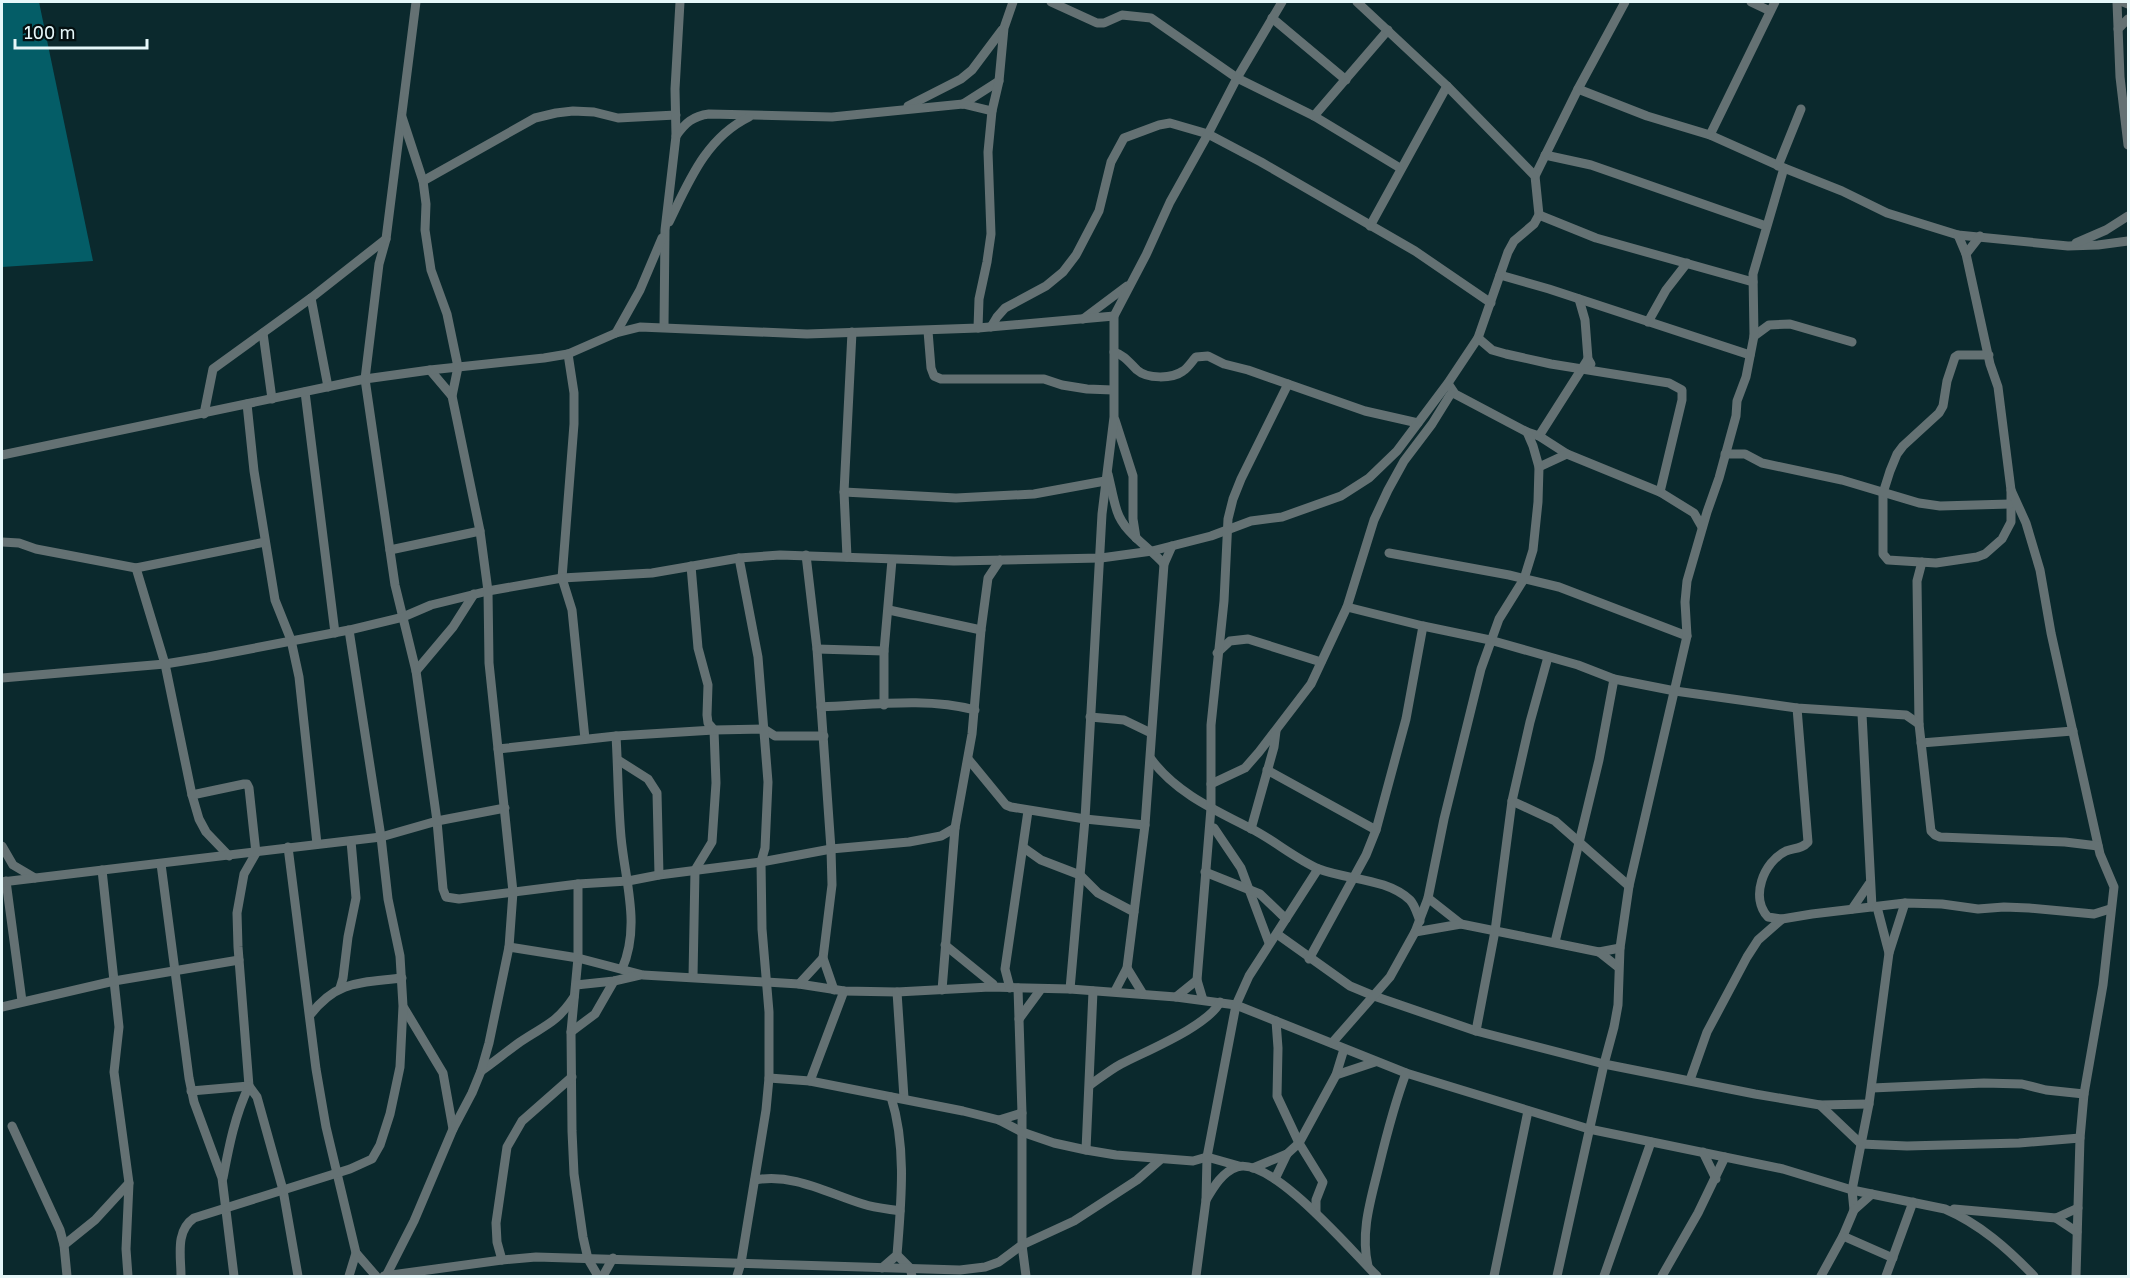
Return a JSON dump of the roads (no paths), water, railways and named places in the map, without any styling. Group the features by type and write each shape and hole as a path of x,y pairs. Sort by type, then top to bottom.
{"street":[{"path":"416,2 386,239 379,264 365,379 395,585 416,671 437,821 443,889 446,897 459,899 578,884 628,881 761,862 831,849 909,842 941,836 955,828"},
{"path":"664,327 665,230 676,136 680,2"},
{"path":"978,328 979,299 991,234 988,152 992,111 999,81 1004,28 1013,2"},
{"path":"1051,2 1097,23 1104,23 1122,15 1150,18 1237,78 1314,116 1400,168"},
{"path":"1070,989 1085,819 1106,477 1114,417 1114,316 1146,255 1170,202 1237,78 1282,2"},
{"path":"1357,2 1447,86 1535,176"},
{"path":"2,678 208,657 349,630 403,617 430,605 488,591 562,578 652,573 739,558 806,555 954,561 1101,558 1152,551 1211,536 1251,521 1282,517 1341,496 1369,478 1397,451 1448,383 1478,338 1508,252 1514,241 1534,224 1539,215 1535,176 1625,2"},
{"path":"1751,2 1770,11"},
{"path":"1710,135 1775,2"},
{"path":"2117,2 2128,145"},
{"path":"2123,2 2128,4"},
{"path":"1272,18 1346,80"},
{"path":"2118,29 2128,19"},
{"path":"903,109 961,79 972,70 1004,28"},
{"path":"1314,116 1388,30"},
{"path":"963,104 999,81"},
{"path":"1370,226 1447,86"},
{"path":"1578,89 1647,116 1710,135 1842,191 1887,213 1958,235 2068,246 2128,241"},
{"path":"676,136 682,126 699,115 709,114 832,117 963,104 992,111"},
{"path":"1557,1276 1614,1027 1618,1005 1620,948 1629,886 1687,636 1685,602 1687,581 1736,416 1737,401 1746,377 1754,336 1753,282 1781,167 1801,109"},
{"path":"423,181 535,118 556,113 594,112 618,118 676,115"},
{"path":"386,1276 414,1221 453,1129 481,1071 509,947 513,892 489,663 488,591 480,531 452,396 458,367 447,314 430,270 425,230 426,204 423,181 402,115"},
{"path":"616,333 640,290 688,183 724,131 750,116"},
{"path":"991,327 1005,308 1046,286 1063,272 1076,255 1099,211 1111,162 1124,138 1170,123 1208,134 1270,168 1415,251 1491,303"},
{"path":"1545,155 1591,165 1766,226"},
{"path":"1539,215 1596,238 1753,282"},
{"path":"2068,246 2106,230 2128,216"},
{"path":"1958,235 1966,254 1998,387 2010,490 2011,522 2002,539 1985,554 1936,563 1884,558 1882,494 1897,454 1939,413 1943,406 1947,381 1955,357 1958,355 1989,355"},
{"path":"1966,254 1980,236"},
{"path":"204,414 213,369 311,298 386,239"},
{"path":"1648,322 1666,290 1687,263"},
{"path":"1500,275 1750,355"},
{"path":"1083,319 1130,283"},
{"path":"311,298 328,387"},
{"path":"1579,299 1585,320 1588,359 1595,370"},
{"path":"1585,320 1597,305"},
{"path":"1754,314 1769,325"},
{"path":"2,455 365,379 568,354 616,333 640,327 807,334 928,331 1114,316"},
{"path":"1754,336 1769,325 1790,324 1852,342"},
{"path":"928,331 931,368 934,376 941,379 1044,379 1062,385 1113,390"},
{"path":"847,557 844,492 852,332"},
{"path":"263,333 272,399"},
{"path":"1478,338 1492,350 1506,354 1669,383 1682,390 1682,400 1660,492"},
{"path":"1114,352 1120,354 1139,372 1156,377 1176,375 1184,371 1196,357 1202,355 1365,411 1418,423"},
{"path":"568,354 574,393 574,424 562,578 572,610 585,739"},
{"path":"1539,436 1588,359"},
{"path":"430,370 452,396"},
{"path":"1448,383 1452,394"},
{"path":"1203,1000 1197,980 1205,872 1212,828 1210,726 1224,601 1226,531 1233,499 1241,478 1288,384"},
{"path":"305,392 335,633"},
{"path":"1211,784 1245,768 1311,684 1347,607 1374,520 1392,482 1404,461 1452,394"},
{"path":"1437,396 1452,394 1539,436 1567,454 1660,492 1694,513 1702,527"},
{"path":"247,404 254,471 275,600 291,640 299,677 317,844"},
{"path":"1114,417 1133,476 1133,519 1136,538"},
{"path":"1332,1043 1374,996 1402,959 1428,900 1444,819 1471,706 1490,640 1499,619 1524,579 1533,550 1539,467 1527,432"},
{"path":"1539,467 1567,454"},
{"path":"1725,454 1745,454 1762,463 1842,480 1882,494 1919,503 1940,506 2010,504"},
{"path":"844,492 956,498 1034,494 1106,477"},
{"path":"1106,477 1117,512 1136,538 1164,564"},
{"path":"2010,490 2026,523 2038,561 2050,633 2098,846 2103,864 2114,887 2103,985 2084,1094 2080,1138 2076,1276"},
{"path":"1694,513 1707,512"},
{"path":"390,550 480,531"},
{"path":"1211,536 1225,549"},
{"path":"2,542 19,543 36,549 136,568 265,542"},
{"path":"1115,992 1127,968 1145,825 1164,564 1172,546"},
{"path":"1389,553 1509,574 1559,587 1687,636"},
{"path":"806,555 817,649 831,849 832,885 823,958 839,990 810,1081"},
{"path":"736,1276 741,1263 766,1110 769,1012 761,862 765,848 768,782 758,657 739,558"},
{"path":"884,705 884,651 892,560"},
{"path":"982,560 988,578"},
{"path":"942,990 953,844 969,760 988,578 1000,560"},
{"path":"1922,562 1917,588 1919,723 1931,831 1935,835 2098,846"},
{"path":"691,566 698,648 708,685 706,715 708,723 714,730 717,783 712,842 695,870 693,977"},
{"path":"136,568 165,663 199,819 206,832 230,856"},
{"path":"1509,574 1515,591"},
{"path":"416,671 453,627 474,594"},
{"path":"1347,607 1490,640 1578,665 1614,679 1675,691 1797,708 1906,716 1919,723"},
{"path":"889,610 981,630"},
{"path":"1309,958 1366,855 1376,830 1406,719 1423,626"},
{"path":"181,1276 180,1242 182,1231 187,1223 194,1218 350,1169 372,1159 380,1145 390,1114 400,1067 402,978 388,899 381,837 349,630"},
{"path":"1217,653 1230,641 1248,639 1321,662"},
{"path":"817,649 884,651"},
{"path":"1476,1031 1495,931 1512,801 1548,657"},
{"path":"1555,942 1599,760 1614,679"},
{"path":"821,707 935,703 975,710"},
{"path":"1797,708 1808,842 1806,846 1786,851 1761,881 1759,900 1768,917 1782,919 1905,903 2094,914 2110,909"},
{"path":"1906,716 1919,709"},
{"path":"1862,714 1869,884 1889,953"},
{"path":"1090,717 1124,720 1151,734"},
{"path":"498,748 616,736 714,730 764,729 775,736 824,736"},
{"path":"1251,829 1274,747 1276,729"},
{"path":"1921,743 2073,731"},
{"path":"616,736 621,836 628,881 631,928 628,956 622,969"},
{"path":"1151,759 1172,782 1210,808 1318,868 1397,891 1412,901 1420,921"},
{"path":"618,760 648,779 657,793 659,875"},
{"path":"969,760 1006,805 1028,811 1145,825"},
{"path":"1267,770 1376,830"},
{"path":"192,795 244,784 248,786 256,853 244,874 237,913 249,1086 233,1127 222,1178"},
{"path":"1512,801 1555,821 1629,886"},
{"path":"22,1001 4,882 381,837 437,821 505,808"},
{"path":"992,986 1005,969 1028,811"},
{"path":"1212,828 1232,820"},
{"path":"1212,828 1240,868 1269,944"},
{"path":"941,836 953,844"},
{"path":"340,987 356,898 351,841"},
{"path":"2,846 13,866 35,878"},
{"path":"288,847 326,1127 356,1253 376,1276"},
{"path":"1024,848 1041,860 1080,875 1098,893 1134,912"},
{"path":"161,864 191,1091 222,1178 234,1276"},
{"path":"1196,1276 1206,1200 1207,1157 1236,1005 1249,976 1318,868"},
{"path":"102,870 119,1027 114,1072 129,1183 126,1249 128,1276"},
{"path":"1205,872 1267,898 1286,919"},
{"path":"578,884 578,958 572,1032 574,1174 588,1259 598,1276"},
{"path":"1852,909 1869,884"},
{"path":"1412,901 1428,900 1461,924"},
{"path":"1854,1210 1852,1190 1872,1088 1889,953 1905,903"},
{"path":"2094,914 2108,926"},
{"path":"1690,1080 1707,1032 1747,957 1758,940 1782,919"},
{"path":"1415,932 1461,924 1599,952 1620,948"},
{"path":"1277,934 1350,986 1476,1031 1604,1064 1820,1105 1869,1104"},
{"path":"945,945 992,986"},
{"path":"509,947 578,958 642,975"},
{"path":"1599,952 1618,967"},
{"path":"800,984 823,958"},
{"path":"2,1007 114,981 239,960"},
{"path":"1127,968 1143,994"},
{"path":"1005,969 1014,988 1019,1019 1022,1245 1026,1276"},
{"path":"576,985 642,975 766,981 839,990 897,992 992,986 1070,989 1220,1002 1236,1005 1406,1073 1589,1129 1783,1169 1852,1190 1945,1209 2056,1218 2077,1232"},
{"path":"310,1015 329,994 340,987 402,978"},
{"path":"1176,997 1197,980"},
{"path":"572,1032 595,1014 614,981"},
{"path":"1019,1019 1041,988"},
{"path":"1086,1150 1093,991"},
{"path":"897,992 904,1098"},
{"path":"481,1071 520,1042 554,1022 575,996"},
{"path":"1090,1085 1119,1065 1162,1044 1213,1014 1220,1002"},
{"path":"403,1006 442,1073 446,1084 453,1129"},
{"path":"1276,1021 1277,1096 1299,1143 1323,1182 1316,1204 1316,1213"},
{"path":"1253,1168 1287,1154 1299,1143 1336,1075 1344,1049"},
{"path":"1336,1075 1375,1062"},
{"path":"1369,1268 1364,1236 1393,1108 1406,1073"},
{"path":"502,1260 497,1242 496,1223 507,1147 522,1120 572,1077"},
{"path":"768,1077 810,1081 904,1098 999,1120 1022,1132 1054,1143 1086,1150 1116,1155 1193,1161 1207,1157 1253,1168 1275,1179 1293,1192 1377,1276"},
{"path":"1872,1088 1984,1083 2022,1084 2052,1091 2084,1094"},
{"path":"191,1091 249,1086"},
{"path":"249,1086 257,1097 283,1190 298,1276"},
{"path":"891,1097 898,1125 900,1154 897,1255 911,1272"},
{"path":"1820,1105 1861,1144 1907,1146 2019,1143 2080,1138"},
{"path":"1494,1276 1528,1111"},
{"path":"999,1120 1022,1113"},
{"path":"12,1126 60,1230 64,1245 66,1276"},
{"path":"1604,1276 1651,1142"},
{"path":"1703,1152 1716,1179"},
{"path":"1275,1179 1287,1154"},
{"path":"1662,1276 1716,1179 1725,1157"},
{"path":"386,1276 536,1257 882,1268 911,1272 985,1267 999,1262 1022,1245 1074,1221 1105,1202 1137,1180 1161,1159"},
{"path":"1193,1161 1206,1172"},
{"path":"1206,1200 1220,1179 1239,1166"},
{"path":"339,1185 350,1169"},
{"path":"754,1180 777,1177 799,1181 863,1204 900,1211"},
{"path":"64,1245 95,1220 129,1183"},
{"path":"1821,1276 1854,1210 1872,1194"},
{"path":"1889,1275 1913,1202"},
{"path":"2056,1218 2078,1208"},
{"path":"1945,1209 1959,1215 1999,1242 2034,1276"},
{"path":"1843,1236 1893,1258"},
{"path":"349,1276 356,1253"},
{"path":"882,1268 897,1255"},
{"path":"603,1276 613,1258"}]}
